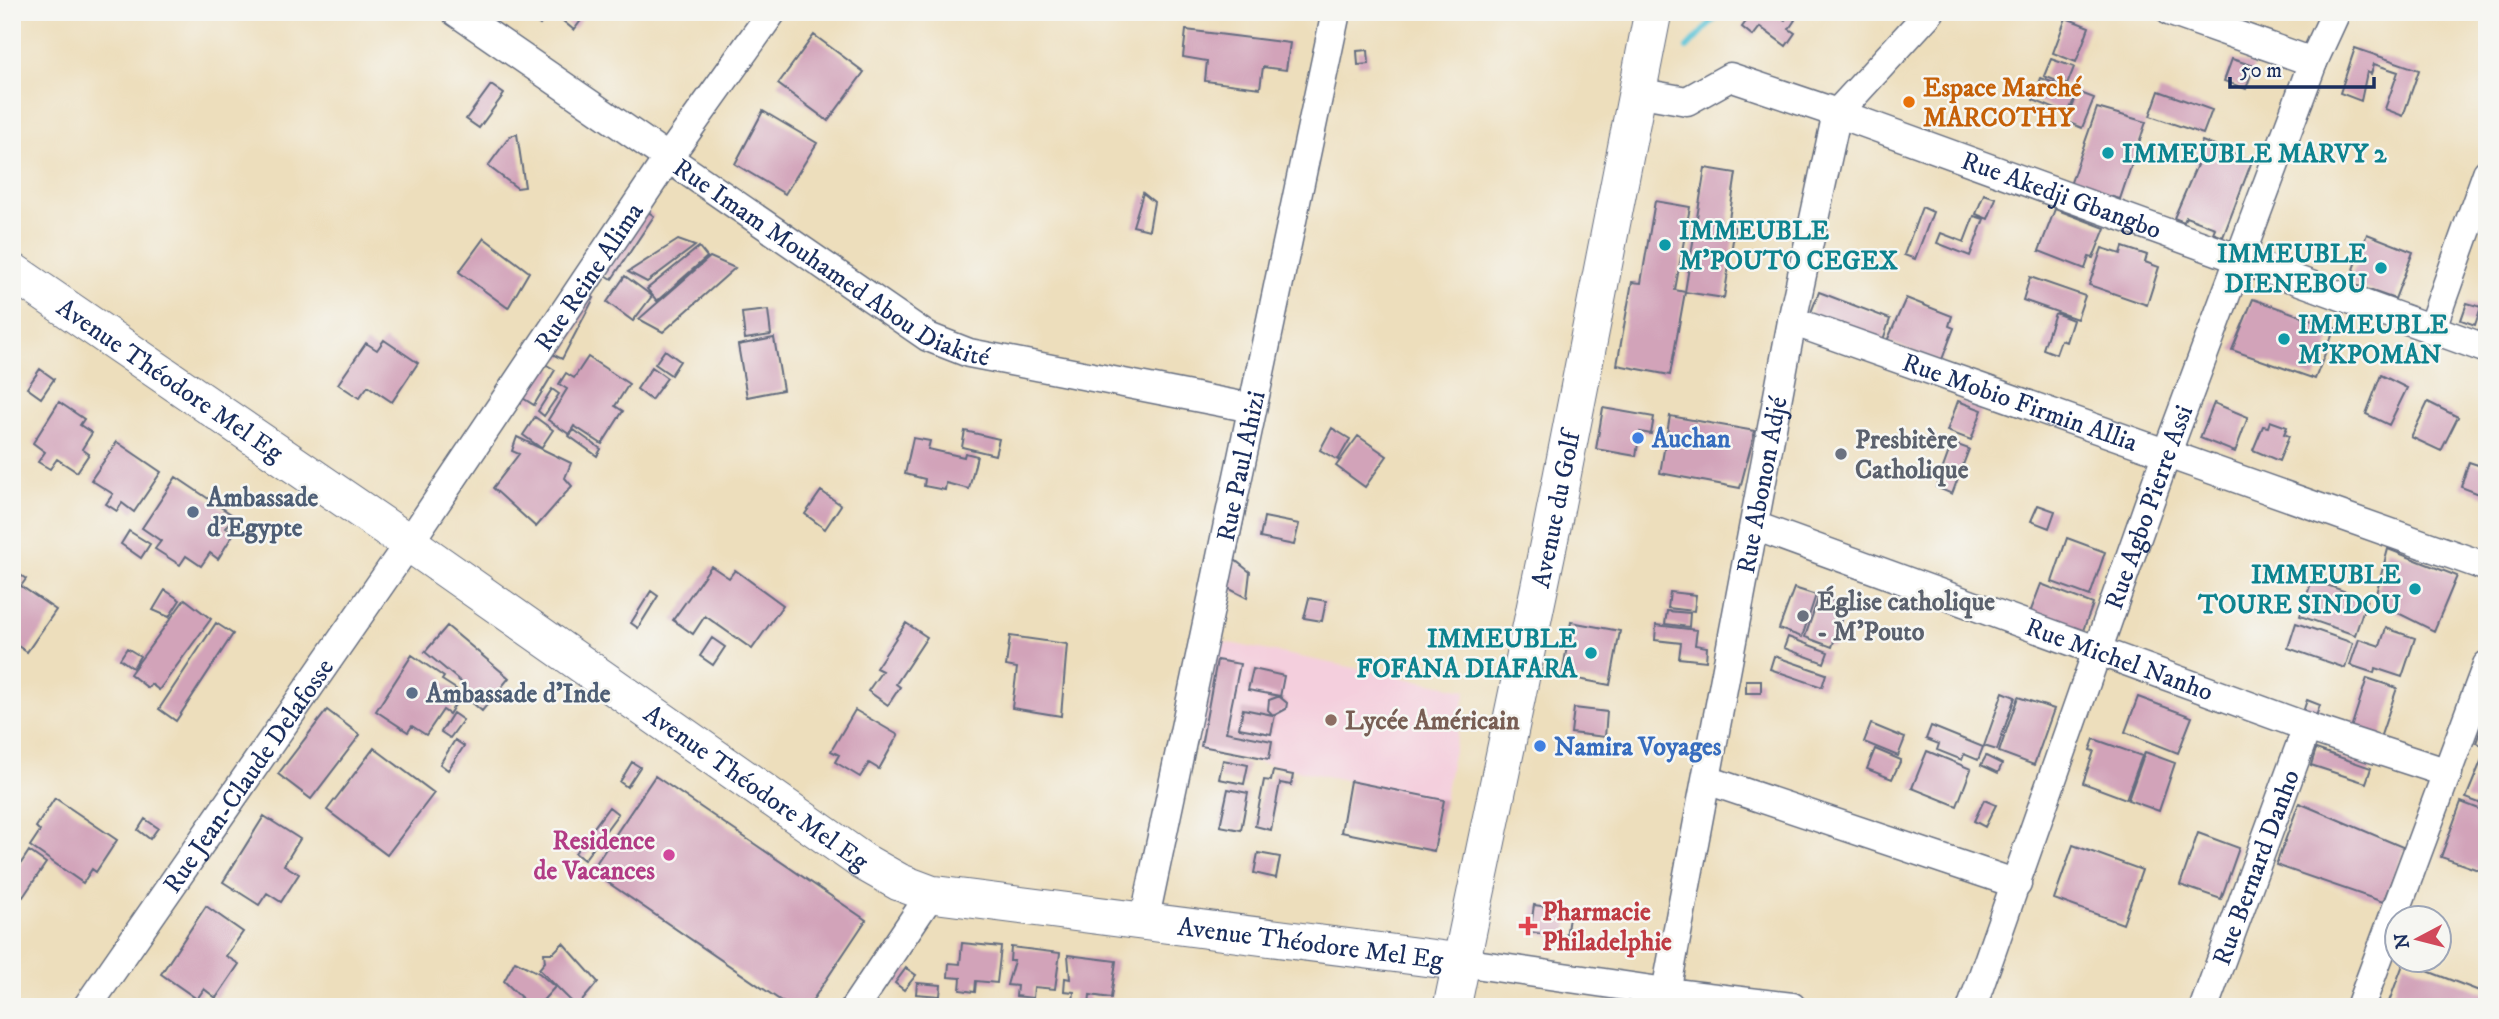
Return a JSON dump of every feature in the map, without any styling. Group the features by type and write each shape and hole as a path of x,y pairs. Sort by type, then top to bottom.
{"main road":[{"name":"Avenue du Golf","path":"1452,1007 1552,527 1653,12"},
{"name":"Avenue Théodore Mel Eg","path":"12,271 409,543 862,861 900,882 931,894 1461,962"}],"street":[{"name":"Rue Imam Mouhamed Abou Diakité","path":"456,12 928,337 948,347 1252,408"},
{"name":"Rue Reine Alima","path":"409,543 668,158 772,12"},
{"name":"Rue Paul Ahizi","path":"1144,922 1336,12"},
{"path":"1837,113 1930,12"},
{"path":"2171,12 2313,62"},
{"name":"Rue Agbo Pierre Assi","path":"1972,1007 2166,455 2313,62 2336,12"},
{"name":"Rue Akedji Gbangbo","path":"1636,92 1687,101 1730,78 1837,113 2487,349"},
{"name":"Rue Abonon Adjé","path":"1666,992 1755,526 1791,321 1837,113"},
{"path":"2431,330 2487,173"},
{"name":"Rue Mobio Firmin Allia","path":"1791,321 2487,567"},
{"name":"Rue Michel Nanho","path":"1755,526 2307,727 2448,773"},
{"name":"Rue Jean-Claude Delafosse","path":"87,1007 409,543"},
{"path":"2360,1007 2486,671"},
{"name":"Rue Bernard Danho","path":"2204,1007 2307,727"},
{"path":"1707,780 2017,884"},
{"path":"855,1007 931,894"},
{"path":"1461,962 1791,1007"}],"shaded area":[{"name":"Lycée Américain","path":"1219,641 1466,690 1444,800 1197,750"}],"building":[{"path":"523,12 550,12 540,25"},
{"path":"552,12 587,12 574,30"},
{"path":"1753,12 1768,12 1764,18 1766,20 1771,12 1785,20 1789,15 1795,20 1789,29 1795,33 1786,46 1760,27 1753,36 1742,27"},
{"path":"2066,18 2089,27 2076,62 2053,53"},
{"path":"1186,30 1290,43 1286,70 1263,67 1260,88 1205,81 1207,61 1183,57"},
{"path":"814,35 864,72 828,121 778,84"},
{"path":"2355,48 2419,70 2403,116 2385,109 2398,72 2374,64 2371,74 2367,72 2361,101 2340,93"},
{"path":"1368,50 1369,64 1358,65 1357,51"},
{"path":"2051,59 2074,67 2067,85 2044,76"},
{"path":"2232,59 2254,66 2246,89 2224,81"},
{"path":"2041,78 2077,92 2068,114 2033,100"},
{"path":"491,85 504,94 479,128 466,119"},
{"path":"2159,91 2212,110 2203,134 2150,116"},
{"path":"2078,92 2094,98 2082,128 2067,122"},
{"name":"IMMEUBLE MARVY 2","path":"2097,108 2146,122 2120,199 2070,185"},
{"path":"763,111 817,143 785,194 735,164"},
{"path":"517,134 525,187 517,188 488,166 510,136"},
{"path":"2202,141 2252,161 2223,237 2213,233 2215,228 2186,217 2184,222 2174,218 2197,165 2194,164"},
{"path":"1705,168 1736,173 1728,226 1735,227 1724,298 1685,292"},
{"path":"1143,193 1154,202 1149,230 1133,226"},
{"path":"1984,194 1996,198 1988,219 1976,214"},
{"path":"1655,201 1690,207 1675,290 1685,292 1670,375 1617,365 1632,282 1641,283"},
{"path":"1922,207 1933,212 1915,259 1904,255"},
{"path":"644,209 654,216 612,279 601,272"},
{"path":"2055,209 2105,228 2093,258 2089,257 2085,269 2039,251"},
{"path":"1974,216 1984,219 1970,256 1937,243 1941,233 1964,242"},
{"name":"IMMEUBLE DIENEBOU","path":"2367,234 2413,252 2395,299 2349,283"},
{"path":"484,238 529,272 508,308 459,272"},
{"path":"678,240 695,246 647,282 628,272"},
{"path":"699,247 707,257 657,301 647,289"},
{"path":"2123,247 2147,255 2145,262 2159,267 2147,305 2089,285 2102,248 2121,254"},
{"path":"710,257 735,268 663,332 639,319"},
{"path":"625,276 652,296 633,321 607,302"},
{"path":"2030,277 2085,296 2077,319 2023,300"},
{"path":"582,292 594,298 562,359 550,353"},
{"path":"1819,292 1890,319 1882,343 1810,315"},
{"path":"1906,298 1952,316 1949,326 1954,328 1941,362 1887,341"},
{"name":"IMMEUBLE M'KPOMAN","path":"2253,299 2335,328 2315,379 2232,350"},
{"path":"2467,303 2481,307 2475,325 2461,320"},
{"path":"768,310 771,335 745,339 742,313"},
{"path":"2055,313 2073,320 2066,342 2061,340 2056,354 2043,349"},
{"path":"774,338 783,390 747,397 738,345"},
{"path":"384,340 418,363 392,402 368,386 359,398 338,384 366,343 377,350"},
{"path":"665,350 680,361 671,375 655,364"},
{"path":"588,357 629,384 615,406 623,411 602,444 574,426 569,434 548,420 567,389 559,384 566,373 574,378"},
{"path":"542,362 555,370 534,405 521,397"},
{"path":"652,367 667,378 651,400 637,389"},
{"path":"40,369 54,379 41,398 27,388"},
{"path":"2381,375 2407,388 2389,425 2366,414"},
{"path":"552,389 559,394 544,416 538,411"},
{"path":"1958,401 1982,410 1971,440 1947,431"},
{"path":"59,402 84,419 80,425 92,433 82,449 89,454 77,472 57,459 50,469 38,462 45,452 33,443"},
{"path":"2428,402 2458,417 2441,451 2411,437"},
{"path":"2214,403 2248,417 2235,452 2200,438"},
{"path":"1603,408 1654,417 1651,434 1640,432 1636,456 1596,449"},
{"path":"1670,416 1755,431 1740,488 1660,473"},
{"path":"535,417 553,430 541,448 523,435"},
{"path":"2270,421 2287,427 2284,434 2289,436 2279,461 2253,450 2263,426 2268,427"},
{"path":"1332,428 1350,439 1338,460 1320,450"},
{"path":"574,430 601,449 597,456 569,436"},
{"path":"965,431 999,439 995,455 962,447"},
{"path":"1358,436 1387,456 1365,487 1336,466"},
{"path":"517,437 571,463 565,478 572,486 536,527 493,488 519,454 512,451"},
{"path":"913,438 930,441 928,449 964,457 965,453 977,456 969,489 946,483 945,490 924,486 925,479 905,474"},
{"path":"117,442 161,472 134,512 122,503 117,511 106,504 113,494 91,480"},
{"path":"1952,443 1969,449 1952,494 1936,487"},
{"path":"2469,462 2487,468 2487,497 2461,487"},
{"path":"176,477 234,516 226,528 234,533 218,559 210,553 201,566 186,556 180,565 155,549 161,541 142,528"},
{"path":"821,491 841,505 825,529 805,514"},
{"path":"2038,505 2055,511 2049,528 2031,521"},
{"path":"1238,507 1246,507 1235,560 1250,572 1247,598 1220,584"},
{"path":"1264,517 1299,524 1294,545 1260,538"},
{"path":"129,531 150,544 141,558 121,544"},
{"path":"2067,538 2105,552 2090,596 2052,582"},
{"name":"IMMEUBLE TOURE SINDOU","path":"2388,549 2457,576 2434,631 2374,601"},
{"path":"711,566 729,578 735,570 783,605 752,649 705,616 693,634 673,620"},
{"path":"12,569 26,579 21,586 56,610 27,652 12,642"},
{"path":"2312,580 2367,599 2355,635 2300,616"},
{"path":"2041,584 2093,604 2082,633 2030,613"},
{"path":"1794,588 1816,595 1802,637 1779,629"},
{"path":"165,590 180,600 169,617 153,610"},
{"path":"651,591 658,596 638,628 631,623"},
{"path":"1670,592 1696,595 1694,611 1668,608"},
{"path":"1819,596 1846,605 1832,647 1805,637"},
{"path":"1309,598 1326,601 1322,621 1304,618"},
{"path":"185,599 211,619 159,690 151,684 148,688 130,674"},
{"path":"1667,611 1690,613 1689,627 1665,624"},
{"name":"IMMEUBLE FOFANA DIAFARA","path":"1571,622 1620,631 1610,685 1562,676"},
{"path":"216,623 233,634 176,721 159,709"},
{"path":"906,623 927,637 896,684 900,687 888,705 868,691 882,671 876,668"},
{"path":"2296,623 2353,643 2345,668 2288,648"},
{"path":"1656,625 1697,630 1695,645 1707,647 1706,661 1679,658 1681,643 1655,640"},
{"path":"447,626 509,678 482,711 462,694 467,687 425,652"},
{"path":"2386,628 2415,638 2402,677 2375,668 2374,673 2350,665 2359,639 2380,646"},
{"path":"1010,636 1067,644 1061,716 1012,708 1017,668 1006,666"},
{"path":"1788,637 1828,652 1824,663 1784,648"},
{"path":"712,638 725,647 713,665 700,656"},
{"path":"127,648 140,656 133,668 120,659"},
{"path":"412,655 444,677 442,680 456,689 454,693 460,697 449,714 443,710 426,735 412,726 408,732 376,711"},
{"path":"1774,656 1826,674 1822,687 1770,669"},
{"path":"1217,660 1240,664 1226,732 1272,741 1269,759 1201,746"},
{"path":"1253,669 1284,676 1280,697 1287,703 1286,709 1275,715 1271,734 1239,728 1243,709 1273,715 1268,710 1269,700 1280,696 1248,690"},
{"path":"2367,678 2397,688 2380,738 2351,728"},
{"path":"1746,680 1761,680 1761,693 1746,693"},
{"path":"2003,692 2015,697 1997,750 1984,746"},
{"path":"2018,697 2054,709 2034,765 1999,752"},
{"path":"2138,697 2192,717 2178,753 2125,732"},
{"path":"2307,700 2320,705 2315,719 2302,715"},
{"path":"1574,708 1607,712 1605,737 1571,733"},
{"path":"327,710 360,735 311,799 278,774"},
{"path":"855,710 898,735 879,769 869,763 860,777 835,762 839,755 831,751"},
{"path":"453,713 463,720 450,738 441,732"},
{"path":"1871,724 1905,738 1898,756 1864,742"},
{"path":"1931,726 1983,747 1978,760 1964,754 1962,760 1937,750 1939,744 1926,739"},
{"path":"2481,729 2487,731 2487,747 2476,743"},
{"path":"2094,739 2142,756 2126,799 2083,783 2094,751 2090,750"},
{"path":"455,740 464,746 448,770 440,764"},
{"path":"374,748 434,793 387,855 327,810"},
{"path":"1875,749 1901,760 1892,779 1867,769"},
{"path":"2316,749 2371,768 2366,783 2311,765"},
{"path":"1927,751 1971,769 1957,806 1912,788"},
{"path":"2145,752 2175,763 2159,811 2128,800"},
{"path":"2484,754 2487,755 2487,806 2466,798"},
{"path":"1986,756 2002,764 1998,773 1981,765"},
{"path":"1223,760 1248,765 1244,784 1219,779"},
{"path":"632,762 640,767 627,787 620,782"},
{"path":"1273,771 1293,775 1291,785 1280,783 1271,830 1255,826 1264,780 1271,781"},
{"path":"655,776 866,920 808,1007 790,1007 591,871"},
{"path":"1350,781 1444,800 1434,851 1341,832"},
{"path":"1228,789 1248,793 1241,830 1220,826"},
{"path":"55,798 117,840 96,872 92,869 83,883 30,846 40,831 36,827"},
{"path":"1984,800 1996,805 1985,827 1974,821"},
{"path":"2461,802 2487,812 2487,873 2441,857"},
{"path":"2299,803 2405,848 2383,902 2276,865"},
{"path":"609,807 618,814 584,860 575,853"},
{"path":"264,816 300,839 284,865 299,874 281,902 267,893 259,905 223,882"},
{"path":"145,819 158,828 150,839 138,830"},
{"path":"2198,833 2239,848 2221,899 2180,885"},
{"path":"2073,845 2142,870 2123,924 2054,899"},
{"path":"29,851 46,863 23,897 12,890 12,877"},
{"path":"1258,853 1280,857 1276,878 1254,873"},
{"path":"1534,905 1570,910 1566,938 1530,932"},
{"path":"206,906 243,932 226,956 239,964 216,998 204,989 197,999 161,974"},
{"path":"563,943 598,982 577,1007 539,969 545,962 544,953 553,953"},
{"path":"962,943 1001,947 997,983 976,981 975,992 960,990 961,978 948,977 949,963 960,964"},
{"path":"1011,947 1060,953 1055,989 1034,987 1033,998 1016,996 1017,986 1007,985 1014,961 1010,961"},
{"path":"1068,955 1116,961 1111,998 1090,995 1089,1005 1073,1003 1074,992 1064,991 1065,978 1070,979"},
{"path":"515,961 539,973 555,987 537,1007 531,1007 504,981"},
{"path":"906,968 916,975 904,990 895,983"},
{"path":"2399,974 2435,974 2487,994 2487,1007 2387,1007"},
{"path":"917,983 941,985 940,996 916,994"}],"waterway":[{"path":"1687,48 1721,12"}],"place":[{"name":"Espace Marché MARCOTHY","path":"1909,102"},
{"name":"IMMEUBLE MARVY 2","path":"2108,153"},
{"name":"IMMEUBLE M'POUTO CEGEX","path":"1665,245"},
{"name":"IMMEUBLE DIENEBOU","path":"2381,268"},
{"name":"IMMEUBLE M'KPOMAN","path":"2284,339"},
{"name":"Auchan","path":"1638,438"},
{"name":"Presbitère Catholique","path":"1841,454"},
{"name":"Ambassade d'Egypte","path":"193,512"},
{"name":"IMMEUBLE TOURE SINDOU","path":"2415,589"},
{"name":"Église catholique - M'Pouto","path":"1803,616"},
{"name":"IMMEUBLE FOFANA DIAFARA","path":"1591,653"},
{"name":"Ambassade d’Inde","path":"412,693"},
{"name":"Lycée Américain","path":"1331,720"},
{"name":"Namira Voyages","path":"1540,746"},
{"name":"Residence de Vacances","path":"669,855"},
{"name":"Pharmacie Philadelphie","path":"1528,926"}]}
